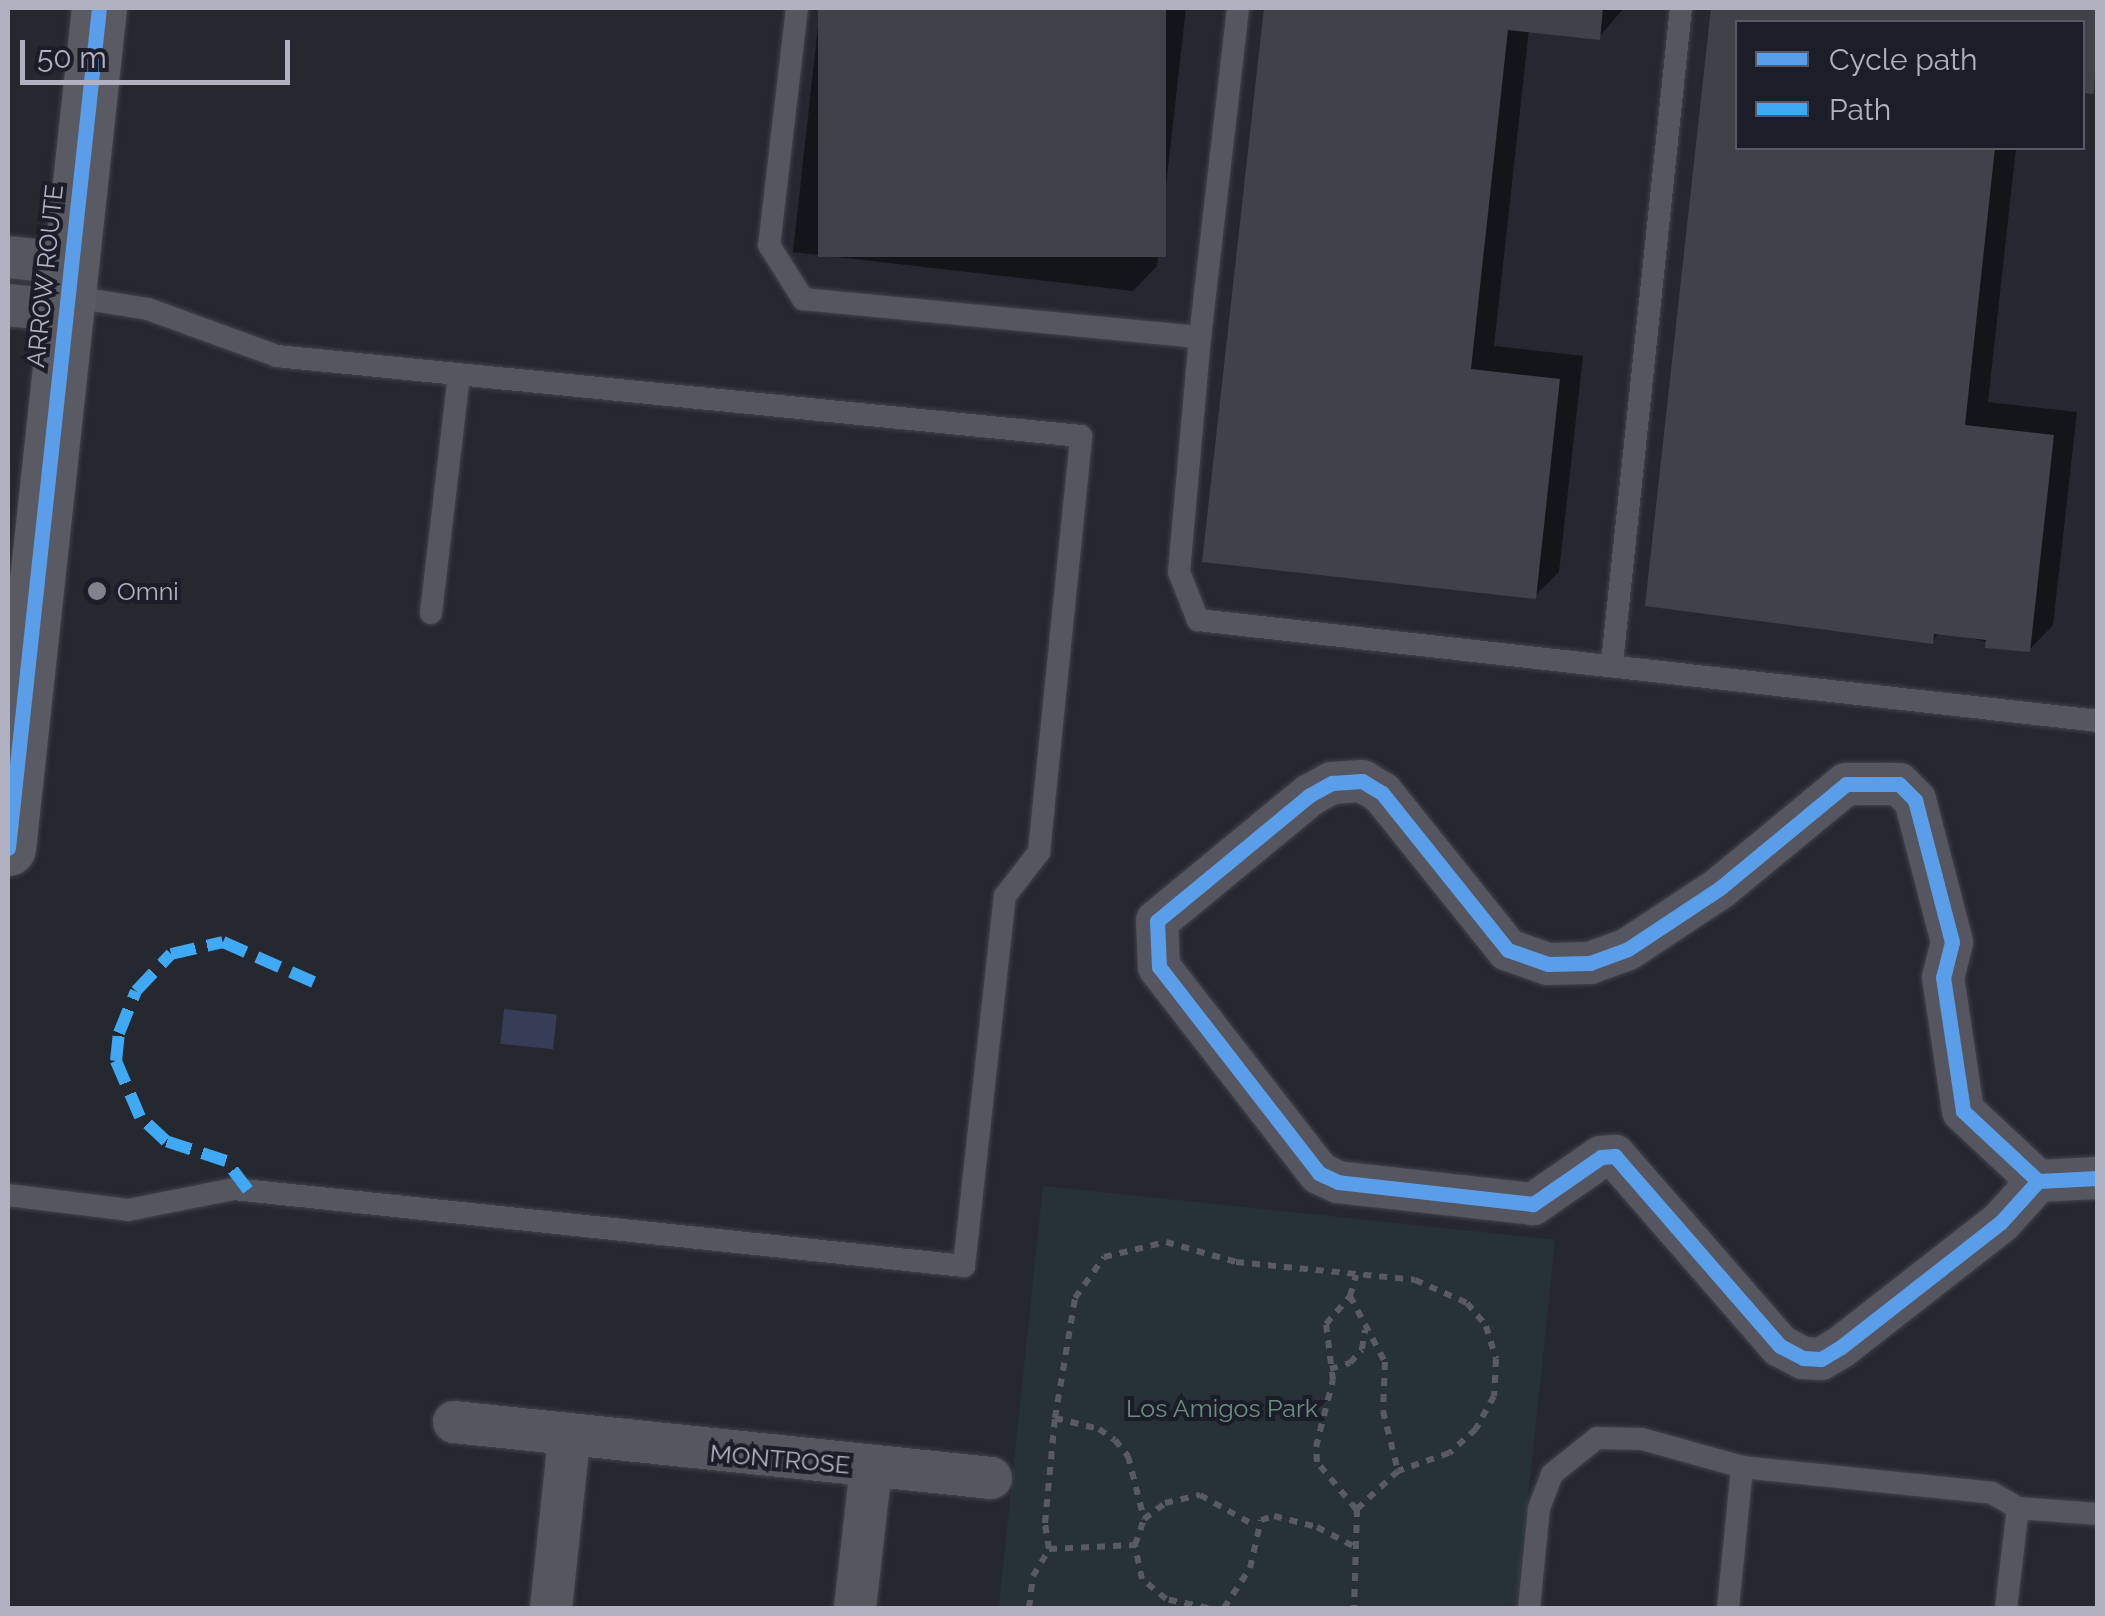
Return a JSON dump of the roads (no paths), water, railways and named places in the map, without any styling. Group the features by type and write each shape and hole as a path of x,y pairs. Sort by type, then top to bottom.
{"main road":[{"name":"ARROW ROUTE","path":"8,848 99,8"}],"street":[{"path":"8,257 68,290"},
{"path":"8,305 68,290"},
{"path":"2038,1181 1963,1111 1944,977 1952,942 1915,800 1898,784 1846,784 1720,888 1628,949 1590,963 1548,964 1508,950 1382,793 1362,781 1332,784 1310,795 1158,921 1159,967 1320,1173 1338,1182 1533,1204 1601,1158 1615,1156 1780,1346 1802,1358 1821,1360 1841,1347 2001,1222 2038,1181 2098,1178"},
{"name":"MONTROSE","path":"454,1422 569,1439 991,1478"},
{"path":"550,1608 569,1439"},
{"path":"855,1608 870,1467"}],"lane":[{"path":"797,8 769,245 803,299 1200,337"},
{"path":"1238,8 1200,337 1179,572 1198,620 2097,719"},
{"path":"1612,663 1681,8"},
{"path":"8,1195 128,1210 234,1188 964,1266 1006,896 1038,852 1081,436 277,356 148,309 68,290"},
{"path":"431,613 459,374"},
{"path":"1529,1608 1538,1508 1552,1474 1574,1452 1596,1438 1642,1439 1742,1467 1992,1494 2018,1508 2098,1514"},
{"path":"1728,1608 1742,1467"},
{"path":"2006,1608 2018,1508"}],"water":[{"path":"504,1009 557,1015 553,1049 500,1044"}],"place":[{"name":"Omni","path":"97,591"}],"park label":[{"name":"Los Amigos Park","path":"1222,1408"}]}
